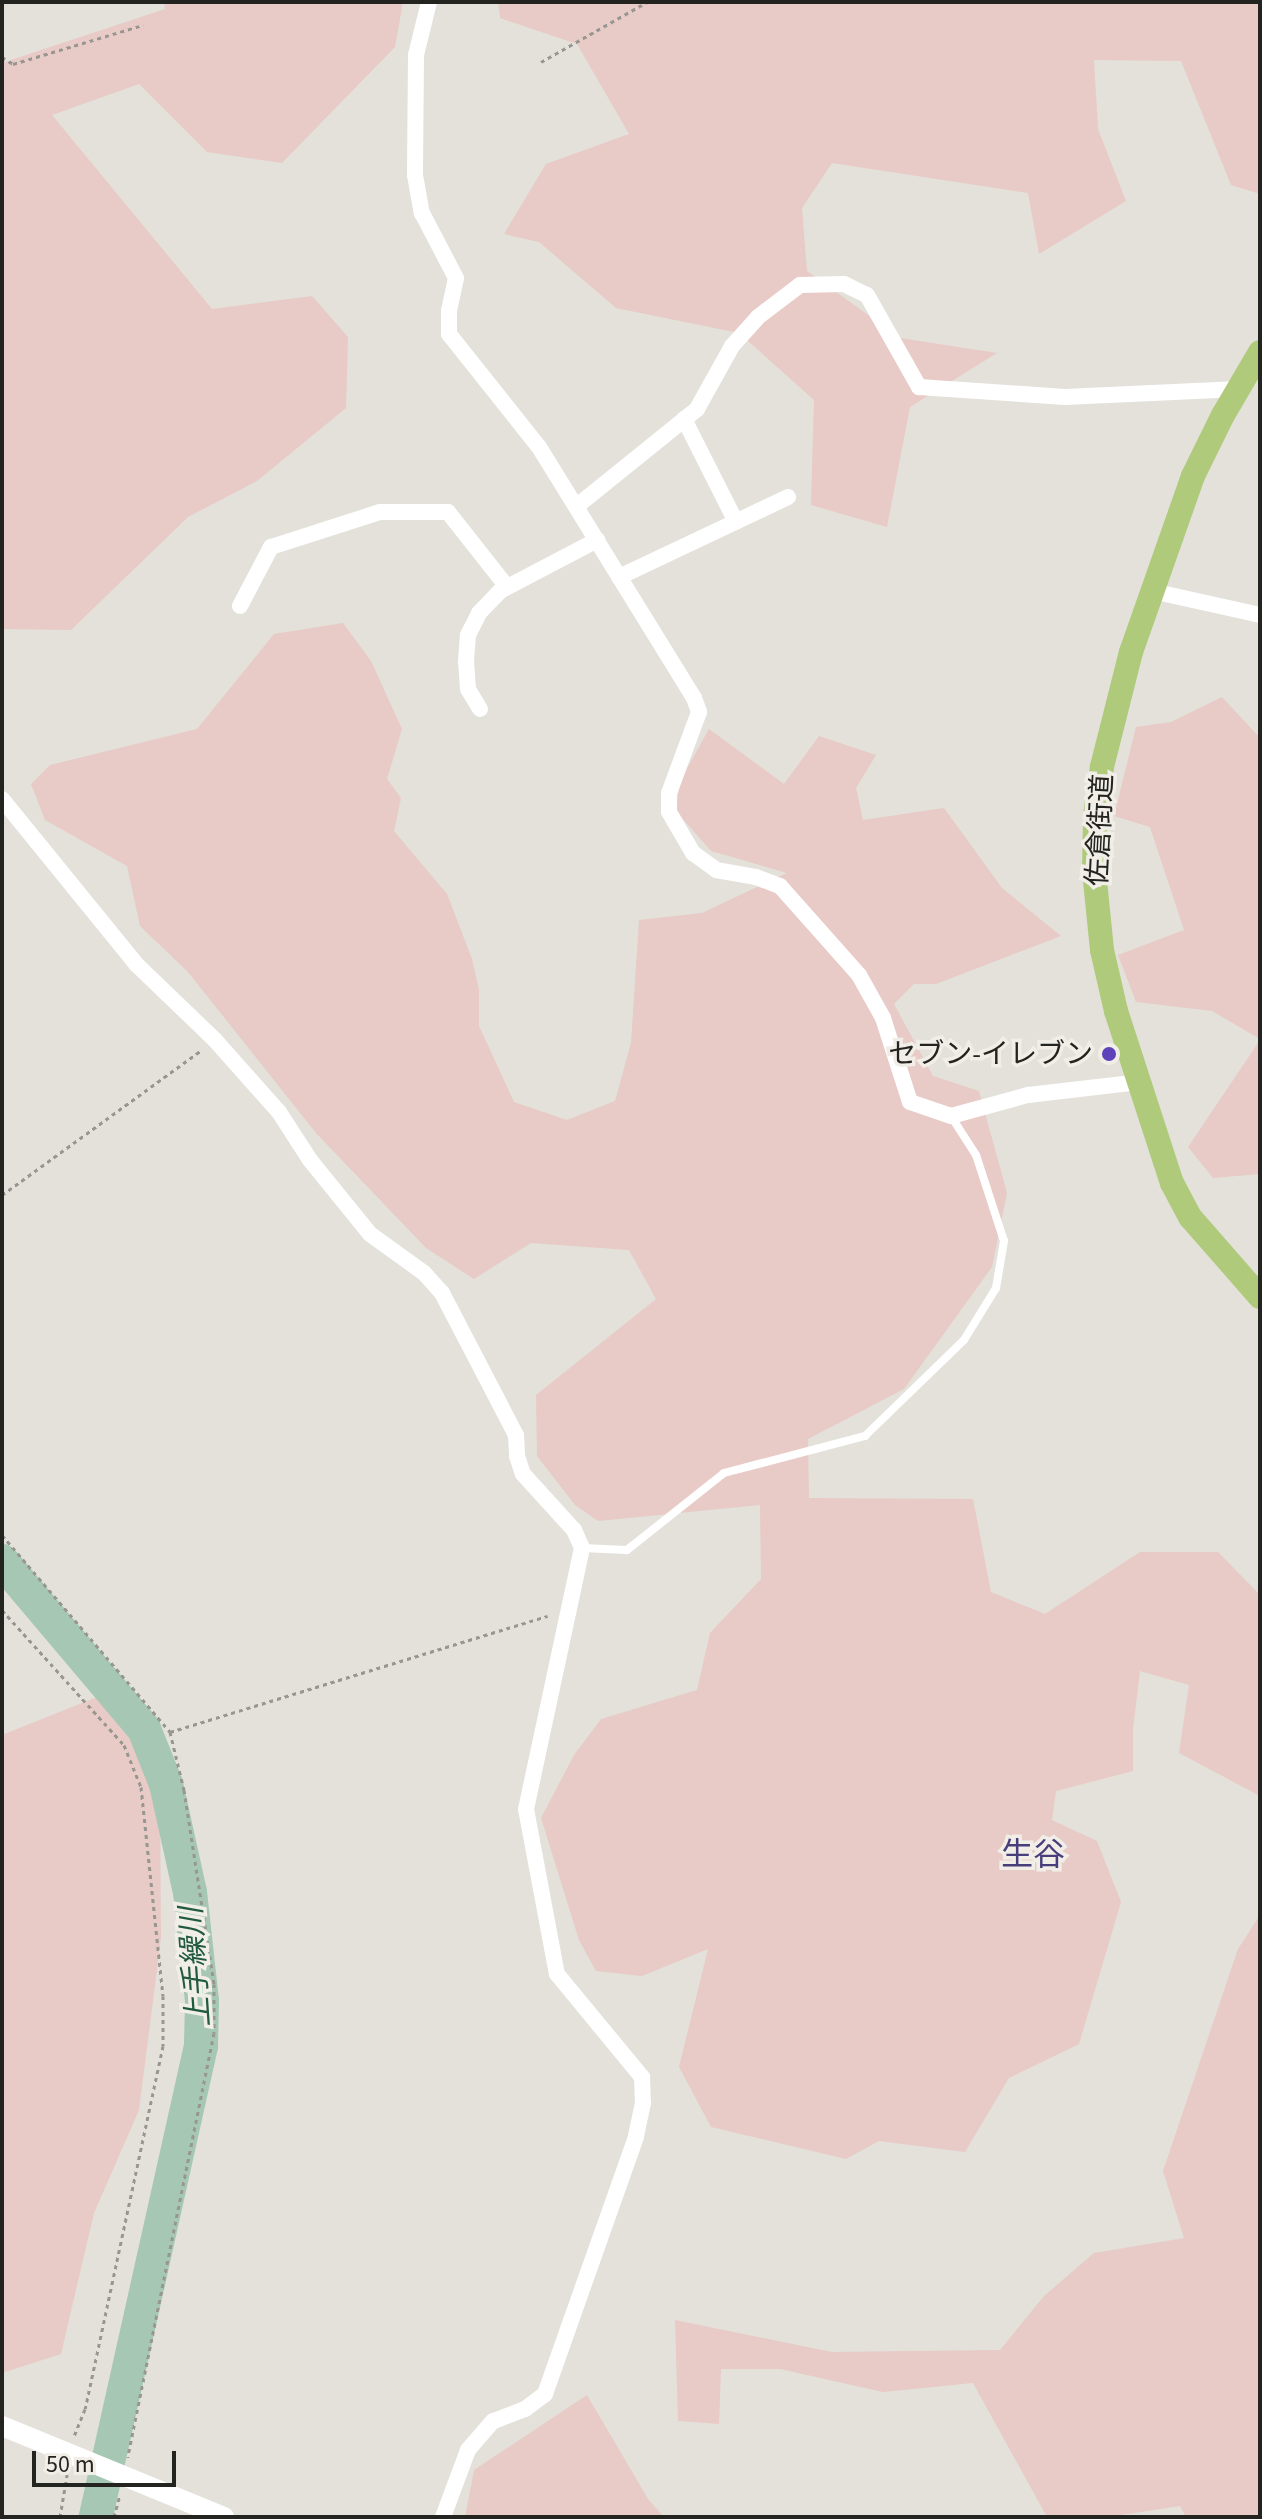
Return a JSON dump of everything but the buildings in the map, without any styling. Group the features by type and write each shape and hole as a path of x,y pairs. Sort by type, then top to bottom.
{"main road":[{"name":"佐倉街道","path":"1260,352 1193,476 1152,591 1115,711 1102,767 1094,829 1094,871 1102,950 1116,1011 1172,1183 1190,1217 1260,1297"}],"street":[{"path":"429,2 416,55 415,175 422,213 456,278 449,311 449,334 539,447 699,712 669,793 669,812 693,853 716,870 780,886 859,975 883,1018 910,1102 951,1116 1028,1095 1141,1082"},
{"path":"577,506 697,409 732,346 758,317 800,285 844,284 867,295 919,387 1065,397 1239,389"},
{"path":"684,419 736,522"},
{"path":"619,577 788,497"},
{"path":"240,606 271,547 380,512 448,512 507,587"},
{"path":"480,709 468,689 468,635 479,613 507,587 597,540"},
{"path":"1152,591 1260,615"},
{"path":"2,799 136,964 215,1040 279,1112 310,1160 370,1234 424,1273 442,1293 516,1435 517,1456 523,1474 574,1530 582,1548 526,1809 557,1974 642,2077 643,2103 636,2137 545,2394 525,2409 493,2421 468,2450 443,2517"},
{"path":"2,2426 224,2517"}],"lane":[{"path":"582,1548 627,1550 724,1473 865,1436 964,1340 996,1288 1004,1241 976,1155 951,1116"}],"path":[{"path":"541,62 647,2"},
{"path":"2,57 13,64 143,25"},
{"path":"2,1195 215,1040"},
{"path":"2,1535 170,1732 184,1790 214,1984 214,2033 124,2474"},
{"path":"170,1732 570,1609"},
{"path":"2,1610 124,1745 141,1787 163,1996 163,2046 85,2409 68,2452 67,2490 60,2517"}],"shaded area":[{"path":"164,2 403,2 395,47 282,163 207,152 139,84 52,115 212,309 312,296 348,337 346,408 257,481 188,517 71,630 2,629 2,63 165,9"},
{"path":"498,2 1260,2 1260,194 1231,185 1181,61 1094,60 1098,129 1126,201 1039,254 1028,193 832,163 802,208 807,271 900,338 997,353 910,407 887,527 811,505 814,400 739,333 616,308 539,242 504,234 546,164 629,134 577,44 500,18"},
{"path":"343,623 371,661 402,729 387,779 401,798 394,831 447,894 472,959 479,990 479,1026 514,1102 567,1120 615,1101 631,1043 639,920 702,913 787,873 711,851 676,811 680,781 709,729 784,784 819,736 876,755 856,788 863,820 944,808 1002,888 1061,936 936,984 914,984 894,1004 933,1076 979,1091 1007,1193 992,1267 904,1389 808,1439 809,1498 973,1499 991,1592 1045,1614 1140,1552 1218,1552 1260,1595 1260,1796 1179,1753 1189,1685 1140,1671 1133,1729 1133,1771 1056,1791 1052,1820 1097,1841 1121,1902 1079,2044 1009,2078 965,2152 879,2141 846,2159 711,2127 679,2067 708,1949 642,1976 596,1971 579,1940 541,1818 574,1755 601,1719 697,1690 710,1633 761,1579 760,1505 598,1521 575,1505 537,1456 536,1395 656,1299 629,1250 531,1243 474,1279 426,1248 316,1133 188,972 140,926 127,866 45,820 31,784 50,765 197,729 274,634"},
{"path":"1222,697 1260,738 1260,1039 1212,1011 1136,1002 1118,955 1184,930 1150,827 1114,816 1136,727 1171,722"},
{"path":"1260,1040 1260,1174 1213,1178 1188,1147"},
{"path":"102,1695 160,1787 161,1938 139,2110 94,2213 61,2354 2,2373 2,1735"},
{"path":"1260,1915 1260,2517 1186,2517 1180,2506 1108,2517 1047,2517 973,2383 883,2392 780,2369 721,2369 719,2424 678,2421 675,2320 832,2352 1000,2350 1044,2296 1094,2253 1184,2238 1163,2171 1238,1949"},
{"path":"587,2395 648,2499 664,2517 465,2517 474,2470"}],"waterway":[{"name":"上手繰川","path":"2,1561 144,1729 166,1784 190,1892 202,2001 201,2046 96,2517"}],"place":[{"name":"セブン-イレブン","path":"1109,1054"}],"district":[{"name":"生谷","path":"1033,1855"}]}
